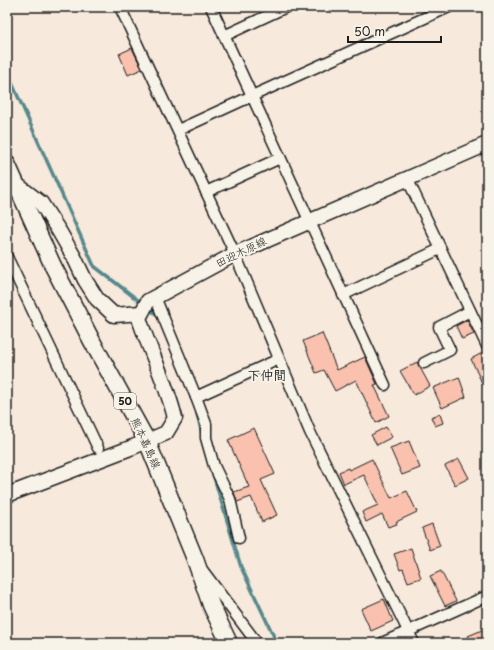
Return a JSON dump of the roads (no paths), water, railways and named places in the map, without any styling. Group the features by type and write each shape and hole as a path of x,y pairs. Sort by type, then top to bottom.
{"main road":[{"name":"田迎木原線","path":"152,299 235,254 487,144"},
{"name":"熊本嘉島線","path":"7,164 54,266 93,343 195,559 211,605 229,643"},
{"path":"16,184 41,203 59,231 85,280 97,299 114,315 141,313"},
{"path":"7,495 166,433 174,418 171,402 146,342 139,318 152,299"}],"street":[{"path":"210,7 385,385"},
{"path":"224,36 286,7"},
{"path":"178,130 449,7"},
{"path":"123,8 235,254 310,432 414,643"},
{"path":"206,192 280,158"},
{"path":"407,178 487,346"},
{"path":"343,295 440,249"},
{"path":"7,257 98,448"},
{"path":"152,299 196,397 206,424 206,438 214,466 230,499 239,538"},
{"path":"424,363 450,350 439,327 470,310"},
{"path":"196,397 279,359"},
{"path":"195,559 257,643"},
{"path":"382,643 408,630 487,596"}],"waterway":[{"path":"7,72 94,266 143,304"},
{"path":"148,308 159,316"},
{"path":"197,414 202,434"},
{"path":"213,474 241,567 277,643"}],"district":[{"name":"下仲間","path":"267,375"}]}
